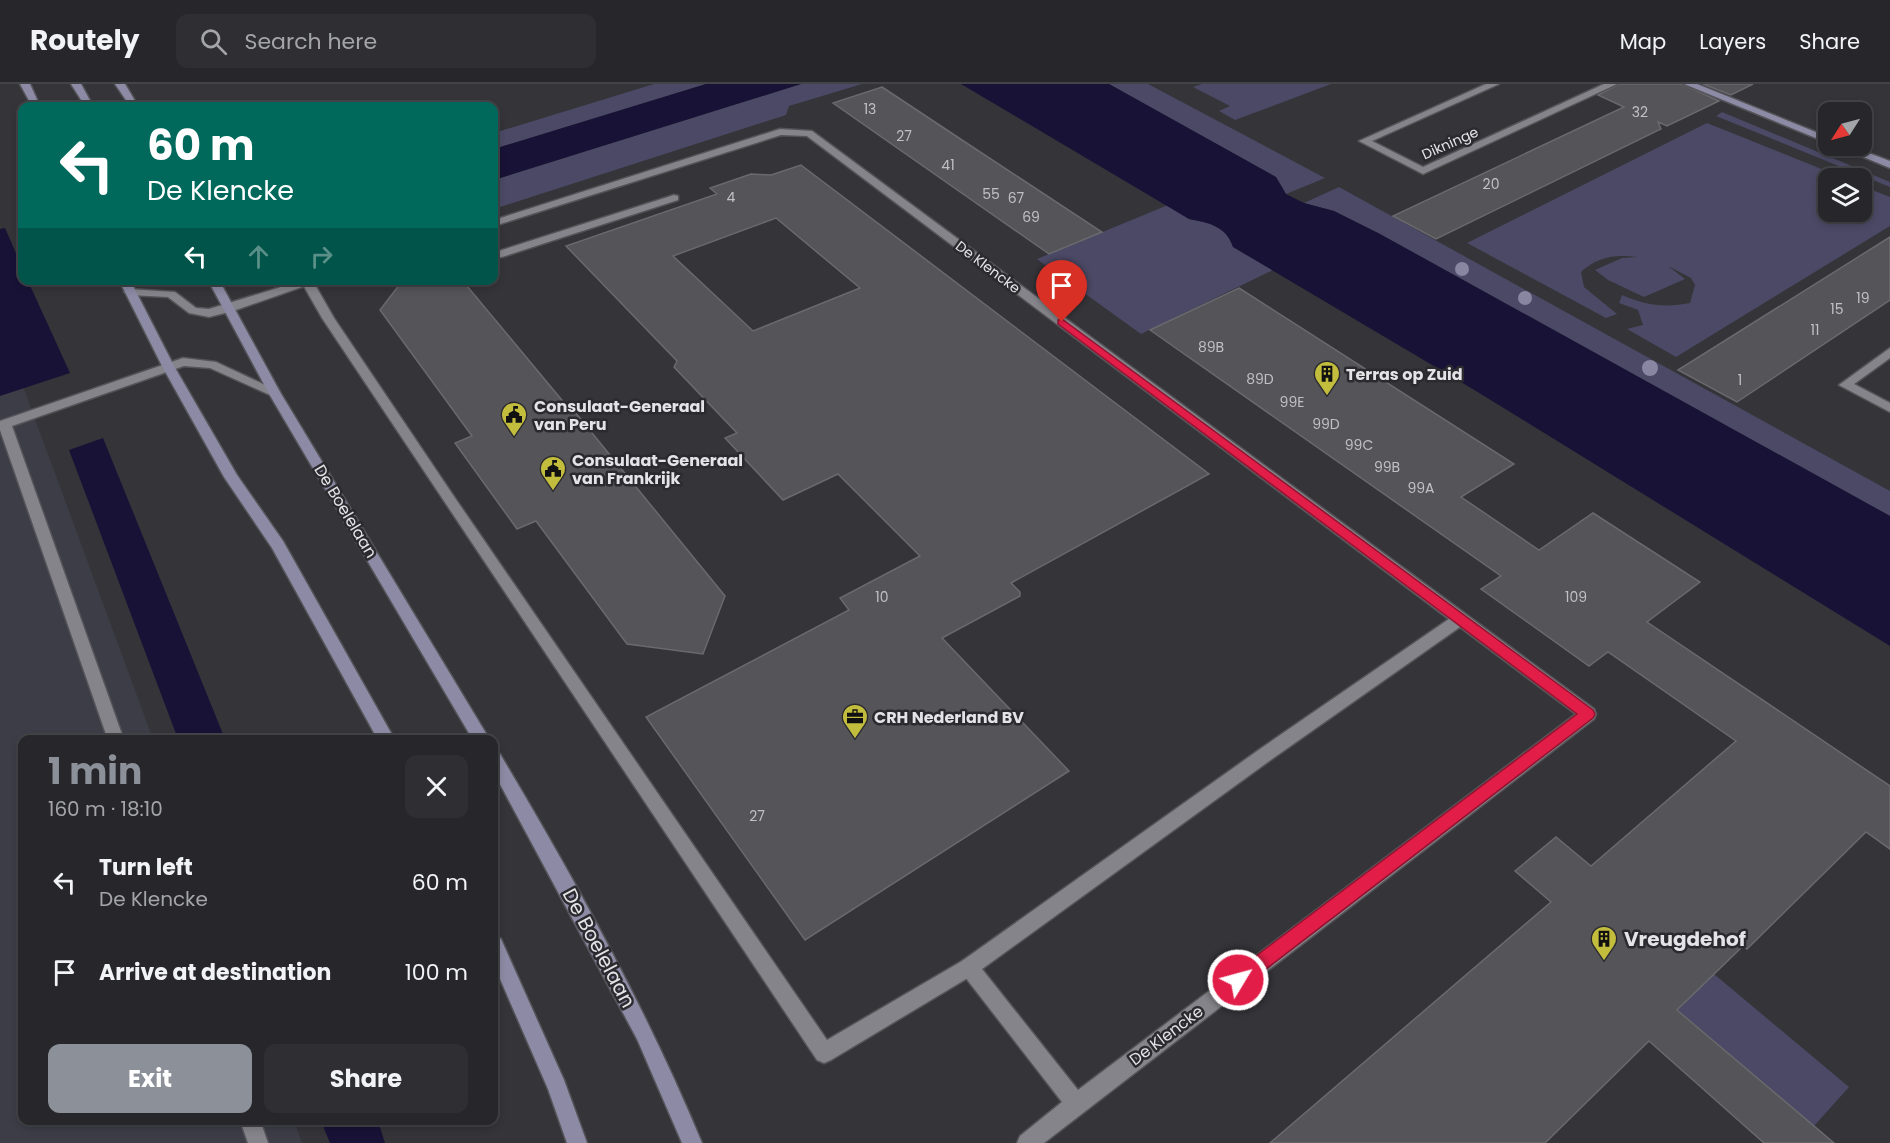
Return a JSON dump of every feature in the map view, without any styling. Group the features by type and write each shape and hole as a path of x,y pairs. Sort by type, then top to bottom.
{"main road":[{"path":"25,84 34,102"},
{"path":"76,84 87,102"},
{"path":"120,84 131,102"},
{"path":"1689,84 1818,136"},
{"path":"1867,156 1890,165"},
{"name":"De Boelelaan","path":"216,285 274,392 479,735"},
{"path":"127,286 168,366 231,477 278,545 384,735"},
{"name":"De Boelelaan","path":"498,766 533,825 644,1032 692,1143"},
{"path":"498,954 557,1087 577,1143"}],"street":[{"name":"Dikninge","path":"1494,84 1364,141 1423,171 1612,84"},
{"name":"De Klencke","path":"498,222 780,132 809,133 1588,714 1027,1143"},
{"path":"498,255 674,198"},
{"path":"127,286 171,294 187,308 200,312 229,309 304,285"},
{"path":"314,285 328,318 824,1053 969,967 1266,754 1460,620"},
{"path":"1890,352 1845,385 1890,408"},
{"path":"114,735 3,425 123,385 183,362 212,365 274,392"},
{"path":"969,967 1076,1104"},
{"path":"252,1125 258,1143"}],"shaded area":[{"path":"654,84 706,84 498,148 498,132"},
{"path":"706,84 801,84 498,179 498,148"},
{"path":"801,84 862,84 789,106 786,115 498,208 498,179"},
{"path":"961,84 1109,84 1276,177 1286,194 1304,203 1334,211 1380,234 1890,516 1890,646 1476,391 1233,247 1221,230 1189,219"},
{"path":"1109,84 1148,84 1325,178 1286,194 1276,177"},
{"path":"1202,84 1331,84 1235,120 1219,111 1230,106 1193,87"},
{"path":"1722,112 1818,152 1818,156 1828,156 1856,168 1843,168 1716,116"},
{"path":"1707,123 1819,168 1818,222 1872,222 1872,190 1890,197 1890,226 1676,357 1627,329 1643,325 1638,310 1619,303 1622,295 1655,305 1690,303 1695,285 1691,278 1668,266 1685,279 1644,297 1608,280 1595,270 1622,258 1637,257 1614,256 1593,263 1581,272 1584,287 1617,314 1606,318 1467,243"},
{"path":"1872,174 1890,182 1890,187 1872,180"},
{"path":"1339,187 1890,491 1890,516 1380,234 1334,211 1304,203"},
{"path":"1168,205 1189,219 1213,224 1229,235 1233,247 1273,270 1141,334 1037,259"},
{"path":"5,228 18,258 18,285 30,285 70,373 0,396 0,229"},
{"path":"0,324 152,735 18,735 18,1125 295,1125 302,1143 0,1143"},
{"path":"103,438 223,735 176,735 69,450"},
{"path":"1714,974 1849,1087 1814,1126 1678,1010"},
{"path":"323,1125 379,1125 385,1143 330,1143"}],"building":[{"path":"1619,84 1682,84 1719,101 1667,126 1658,122 1661,129 1436,239 1393,216 1624,107 1598,95"},
{"path":"1703,84 1753,84 1731,95"},
{"path":"882,87 1102,232 1049,254 833,103"},
{"path":"801,165 1209,474 1011,583 1020,592 1020,596 942,638 1069,771 805,940 646,717 849,610 840,598 920,556 838,474 783,500 725,438 737,433 674,367 677,361 566,246 717,194 710,188 751,174 771,175","holes":["776,218 860,288 753,331 673,256"]},
{"path":"1890,237 1890,300 1737,402 1678,370"},
{"path":"399,285 466,285 566,405 570,406 725,596 703,654 627,644 536,521 517,529 455,443 472,436 380,310"},
{"path":"1239,288 1514,464 1461,497 1539,550 1593,513 1700,582 1647,622 1890,786 1890,849 1866,832 1747,949 1743,946 1677,1010 1834,1143 1764,1143 1649,1041 1545,1143 1270,1143 1551,902 1515,871 1556,837 1591,866 1736,741 1608,652 1589,666 1481,589 1501,576 1150,330"}],"place":[{"name":"Terras op Zuid","path":"1327,397"},
{"name":"Consulaat-Generaal van Peru","path":"514,438"},
{"name":"Consulaat-Generaal van Frankrijk","path":"553,492"},
{"name":"CRH Nederland BV","path":"855,740"},
{"name":"Vreugdehof","path":"1604,962"}],"route":[{"path":"1062,322 1588,714 1238,980"}]}
